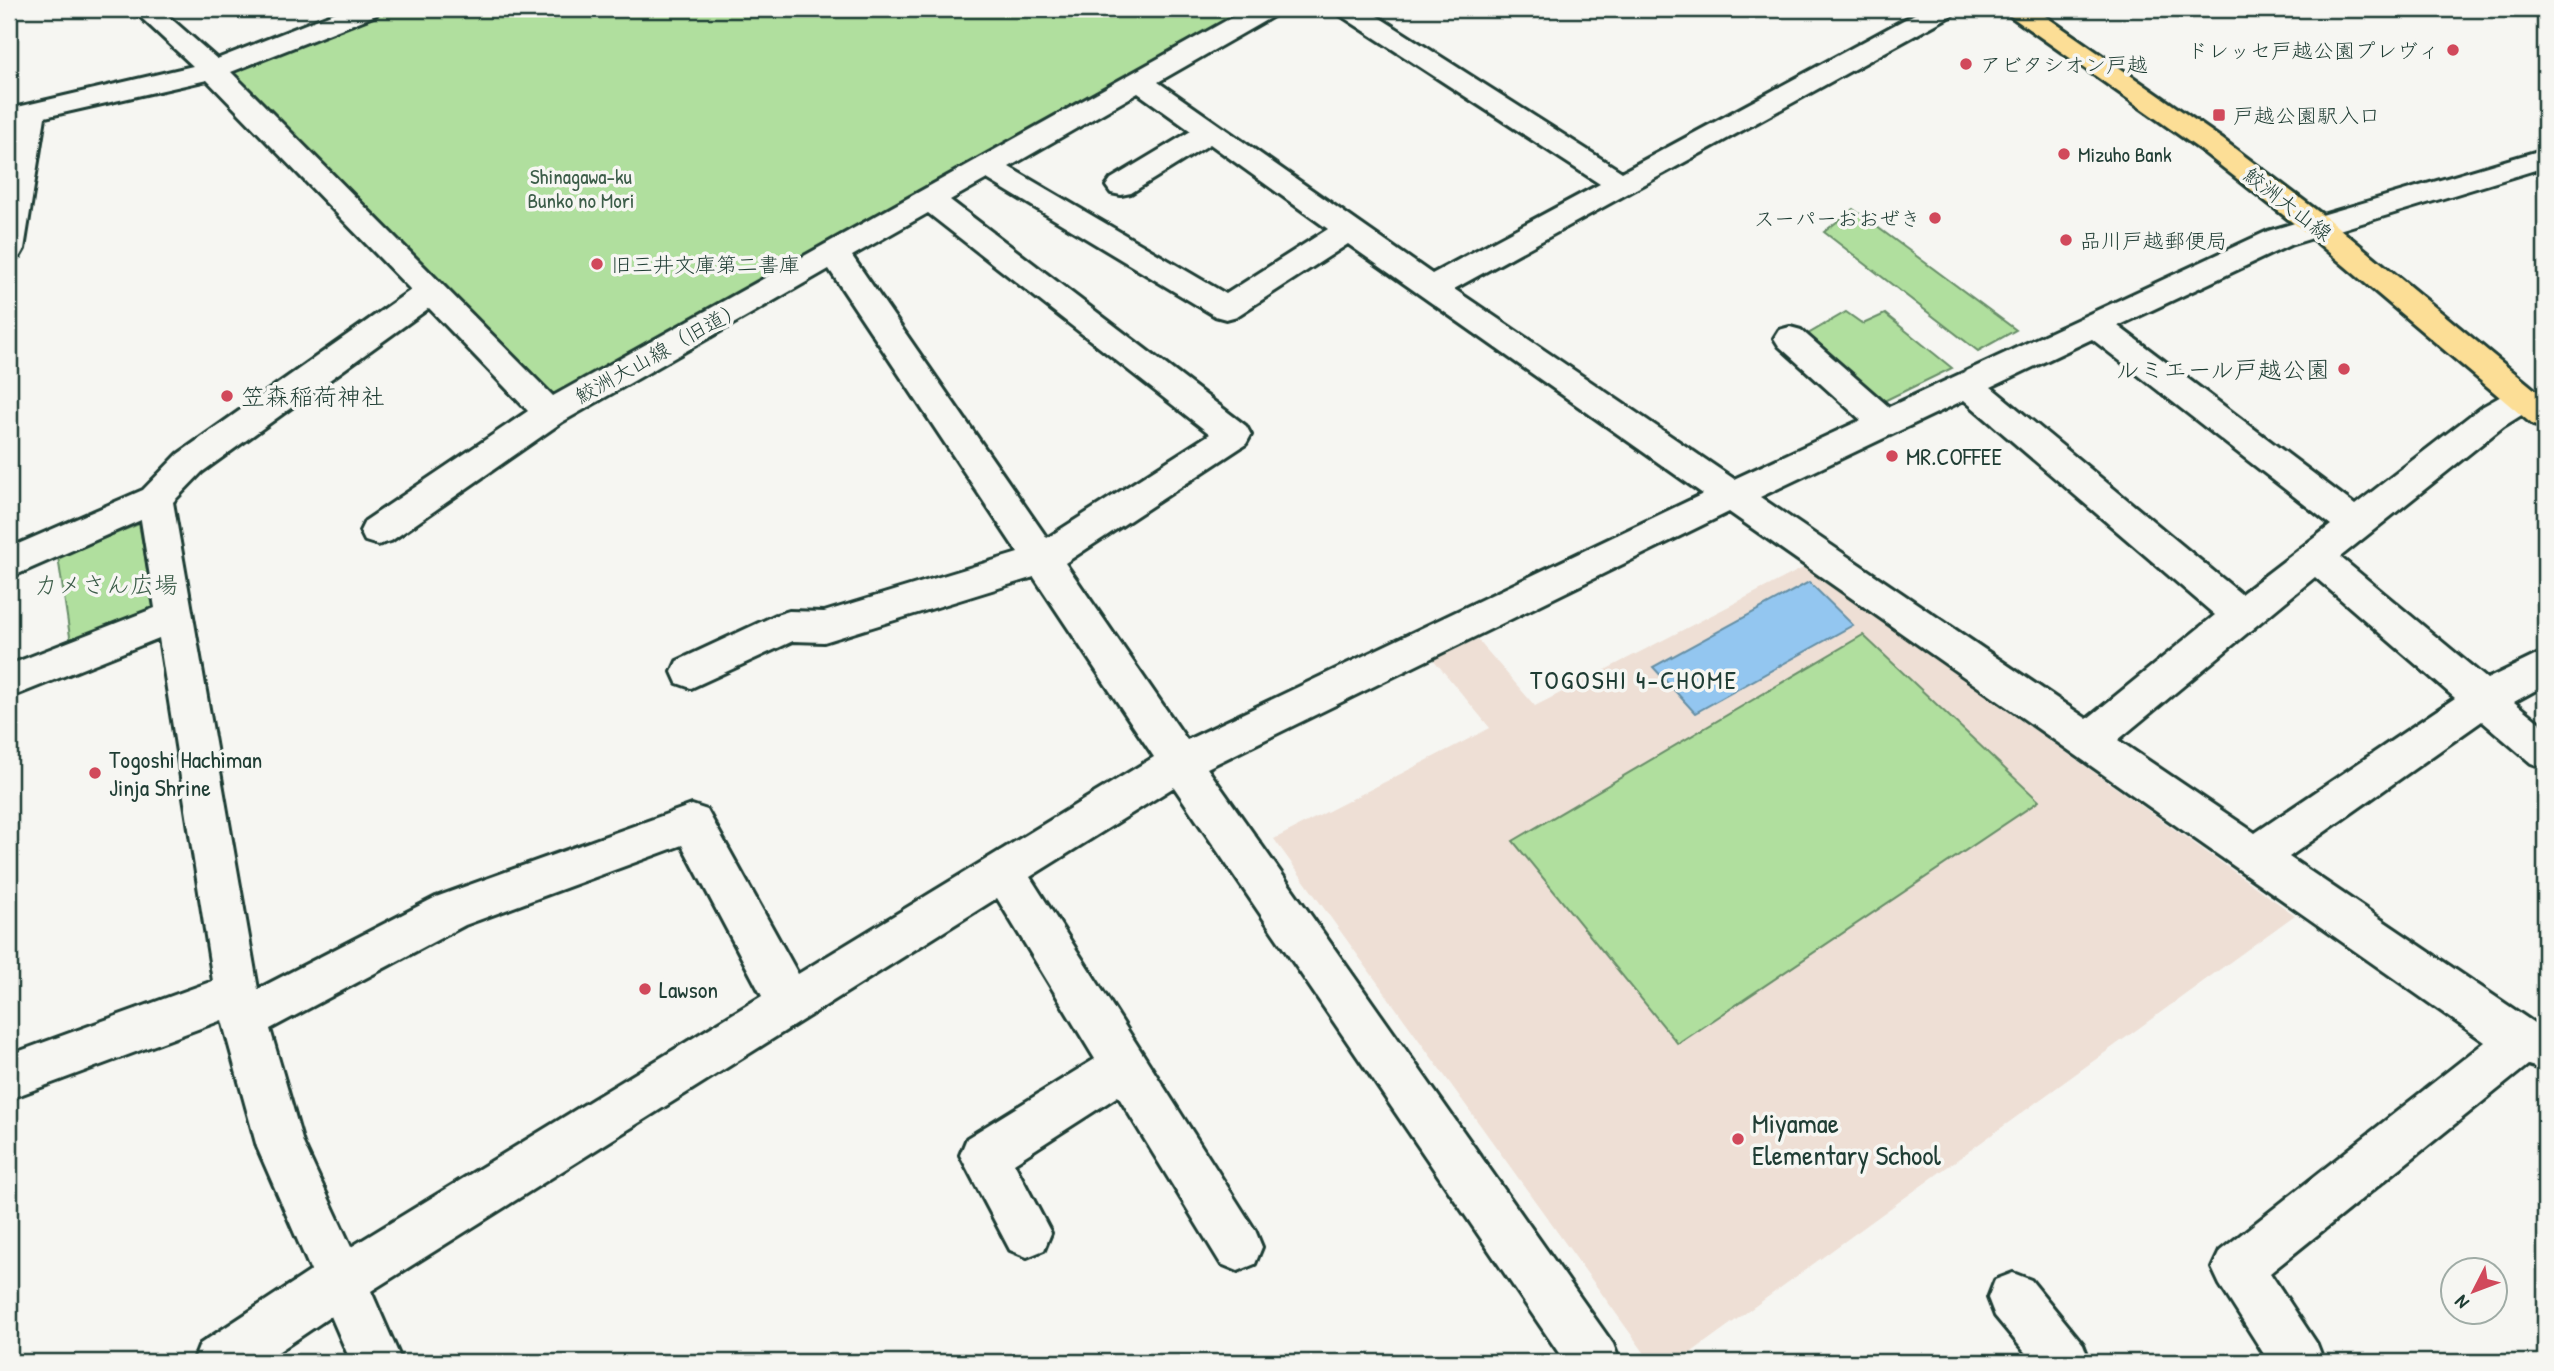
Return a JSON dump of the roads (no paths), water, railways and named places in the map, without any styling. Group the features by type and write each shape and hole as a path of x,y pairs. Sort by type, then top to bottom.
{"main road":[{"name":"鮫洲大山線","path":"2018,9 2212,145 2316,226 2535,407"}],"street":[{"name":"鮫洲大山線（旧道）","path":"145,9 213,70 550,413 835,255 1266,9"},
{"path":"9,248 20,115 213,70 367,9"},
{"path":"1349,9 1619,183"},
{"path":"1431,288 1619,183 1943,9"},
{"path":"1139,81 1431,288 2255,857 2534,1045 2237,1268 2299,1362"},
{"path":"1121,186 1210,132"},
{"path":"218,1362 339,1282 1180,762 1966,384 2279,238 2545,158"},
{"path":"988,167 1226,308 1348,230"},
{"path":"691,672 789,626 824,627 1042,560 1234,435 931,200"},
{"path":"835,255 1180,762 1595,1362"},
{"path":"9,564 155,499 191,463 430,292"},
{"path":"2095,325 2356,524"},
{"path":"1790,338 1885,423"},
{"path":"1966,384 2241,615"},
{"path":"2088,742 2241,615 2492,417 2535,407"},
{"path":"378,531 550,413"},
{"path":"155,499 241,1006 281,1147 377,1362"},
{"path":"2315,556 2545,751"},
{"path":"9,682 174,616"},
{"path":"2255,857 2484,699 2545,667"},
{"path":"9,1077 241,1006 452,911 692,824 790,1003"},
{"path":"1003,871 1238,1247"},
{"path":"1027,1233 984,1155 1126,1065"},
{"path":"2013,1298 2065,1362"}],"water":[{"path":"1809,582 1853,625 1695,713 1653,667"}],"place":[{"name":"ドレッセ戸越公園プレヴィ","path":"2453,50"},
{"name":"アビタシオン戸越","path":"1966,64"},
{"name":"戸越公園駅入口","path":"2219,115"},
{"name":"Mizuho Bank","path":"2064,154"},
{"name":"スーパーおおぜき","path":"1935,218"},
{"name":"品川戸越郵便局","path":"2066,240"},
{"name":"旧三井文庫第二書庫","path":"597,264"},
{"name":"ルミエール戸越公園","path":"2344,369"},
{"name":"笠森稲荷神社","path":"227,396"},
{"name":"MR.COFFEE","path":"1892,456"},
{"name":"Togoshi Hachiman Jinja Shrine","path":"95,773"},
{"name":"Lawson","path":"645,989"},
{"name":"Miyamae Elementary School","path":"1738,1139"}],"district":[{"name":"TOGOSHI 4-CHOME","path":"1634,679"}],"park label":[{"name":"Shinagawa-ku Bunko no Mori","path":"581,188"},
{"name":"カメさん広場","path":"106,584"}]}
